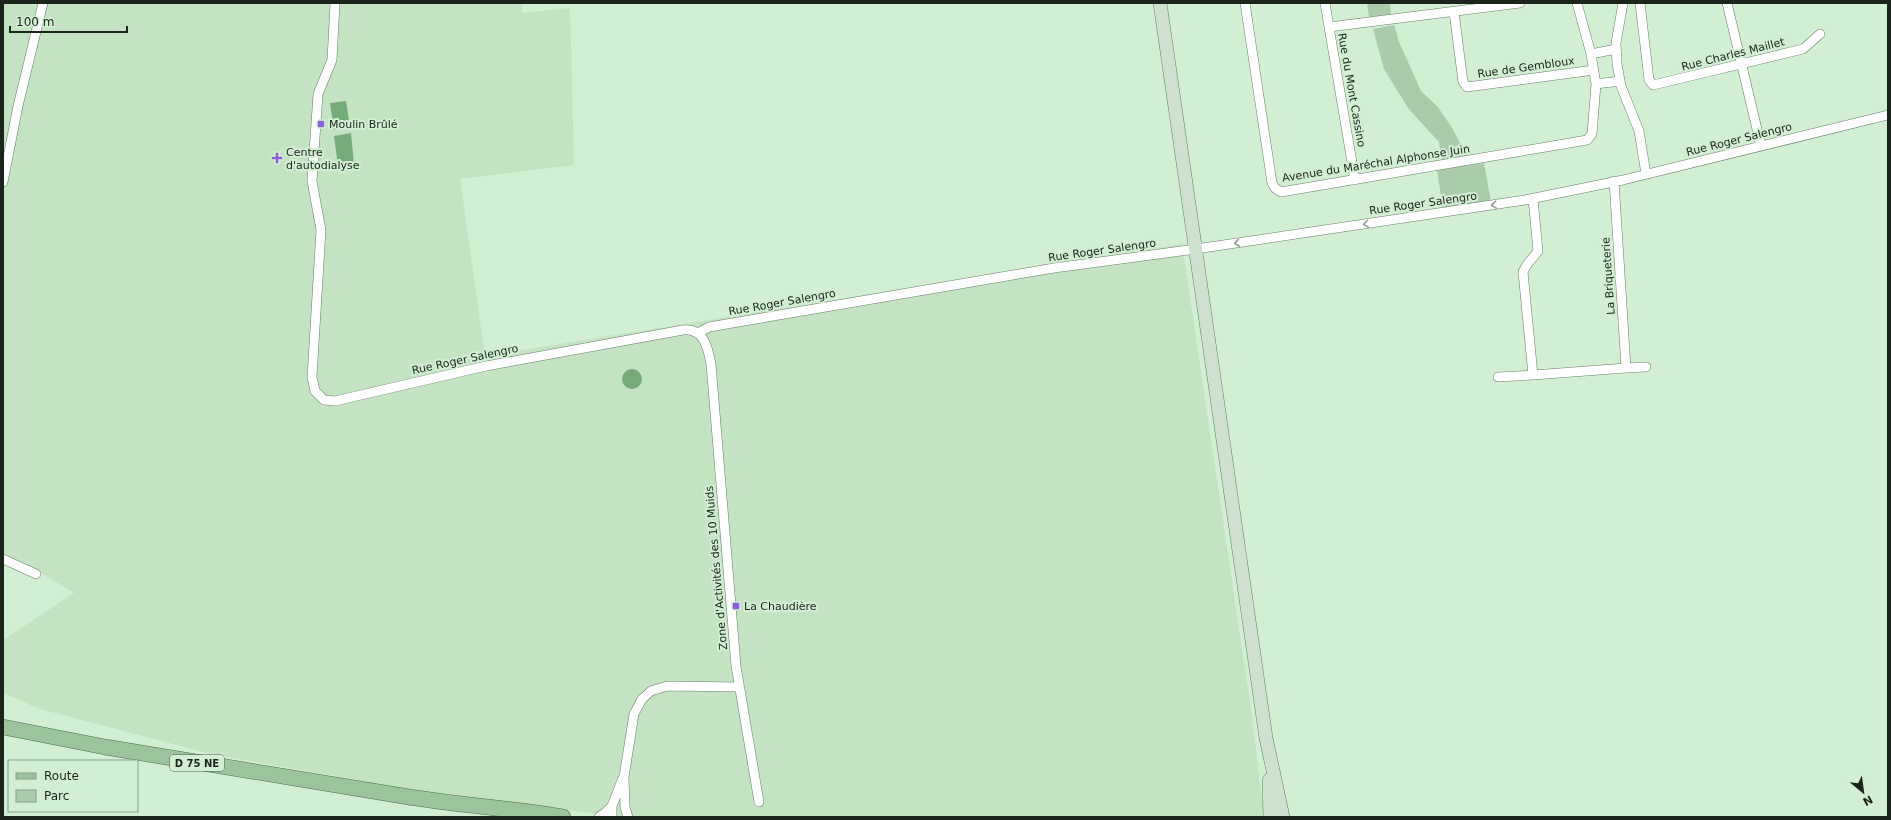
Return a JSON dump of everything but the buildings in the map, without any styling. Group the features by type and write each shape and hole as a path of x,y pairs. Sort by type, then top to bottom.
{"main road":[{"path":"1160,3 1266,738 1283,817"},
{"name":"D 75 NE","path":"3,723 18,729"},
{"name":"D 75 NE","path":"3,727 105,747 377,792 514,817"},
{"path":"1266,738 1270,817"},
{"name":"D 75 NE","path":"441,803 512,809 563,817"}],"street":[{"path":"3,182 18,106 43,3"},
{"name":"Rue Roger Salengro","path":"335,3 332,60 318,94 312,181 321,230 312,381 315,391 321,399 331,402 464,371 686,329 698,333 709,327 1059,267 1196,249 1533,199 1646,174 1888,115"},
{"name":"Avenue du Maréchal Alphonse Juin","path":"1245,3 1272,183 1279,191 1355,180 1587,140 1592,134 1596,84 1591,54"},
{"path":"1325,3 1329,27 1520,3"},
{"path":"1577,3 1591,54 1616,49"},
{"path":"1623,3 1616,49 1620,81 1638,126 1646,174"},
{"name":"Rue Charles Maillet","path":"1640,3 1649,80 1653,85 1803,49 1820,34"},
{"path":"1727,3 1761,146"},
{"name":"Rue de Gembloux","path":"1454,12 1463,82 1467,87 1594,70"},
{"name":"Rue du Mont Cassino","path":"1329,27 1355,180"},
{"path":"1596,84 1620,81"},
{"name":"La Briqueterie","path":"1614,181 1626,368"},
{"path":"1533,199 1538,251 1526,266 1524,272 1533,375"},
{"name":"Zone d'Activités des 10 Muids","path":"698,333 707,346 711,364 735,659 759,802"},
{"path":"1498,377 1646,366"},
{"path":"3,559 36,574"},
{"path":"623,817 625,807 624,777 634,714 642,699 648,693 659,687 670,685 739,687"},
{"path":"612,817 612,806 624,777"},
{"path":"598,817 612,806"},
{"path":"625,807 628,817"}],"shaded area":[{"path":"3,3 522,3 522,13 570,8 574,165 460,179 485,356 1182,244 1251,709 1263,808 1262,817 620,817 402,788 211,754 40,709 3,693 3,640 74,593 23,562 3,556"},
{"path":"346,101 350,127 334,130 330,103"},
{"path":"351,133 354,164 338,166 334,136"},
{"path":"628,369 636,369 642,375 642,383 636,389 628,389 622,383 622,375"}],"green space":[{"path":"1367,3 1390,3 1391,15 1369,17"},
{"path":"1394,25 1399,42 1421,91 1437,106 1451,126 1467,156 1442,160 1439,142 1408,108 1384,69 1373,29"},
{"path":"1484,163 1491,202 1443,209 1437,170"}],"place":[{"name":"Moulin Brûlé","path":"321,124"},
{"name":"Centre d'autodialyse","path":"277,158"},
{"name":"La Chaudière","path":"736,606"}]}
